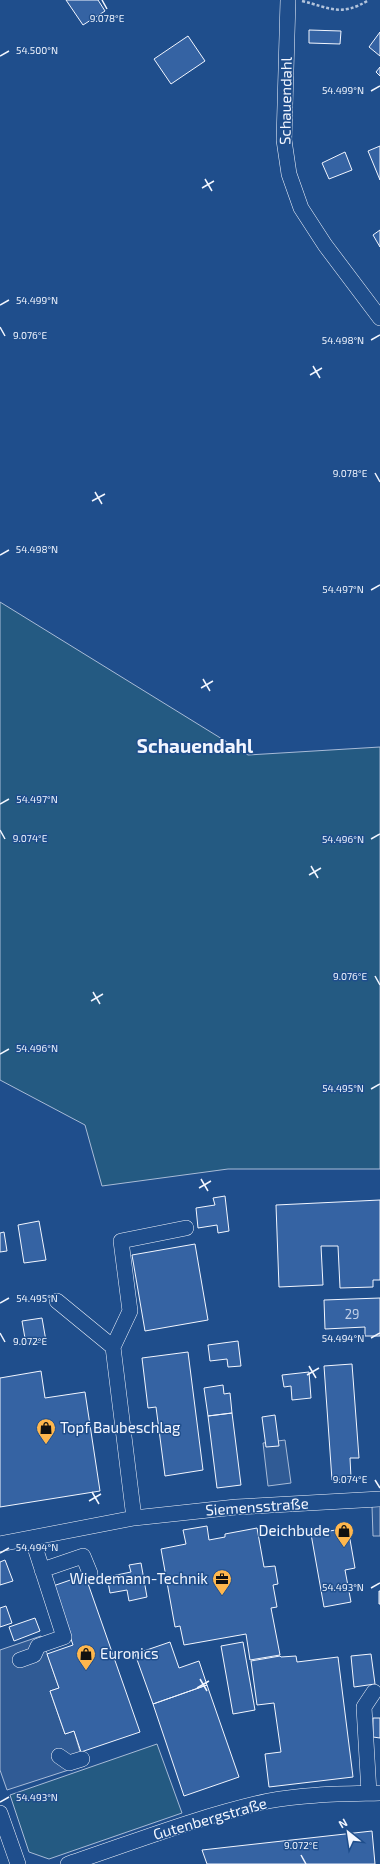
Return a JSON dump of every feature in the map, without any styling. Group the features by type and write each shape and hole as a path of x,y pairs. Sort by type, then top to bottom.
{"street":[{"name":"Schauendahl","path":"293,0 284,140 289,174 301,208 325,245 380,318"},
{"path":"134,1518 113,1347 130,1311 121,1241 186,1228"},
{"path":"57,1301 113,1347"},
{"name":"Siemensstraße","path":"0,1544 134,1518 236,1507 380,1499"},
{"path":"20,1660 34,1655 38,1646 64,1637 32,1538"},
{"path":"42,1570 83,1556 90,1573"},
{"path":"374,1692 364,1707 374,1793"},
{"path":"59,1756 69,1763 82,1759"},
{"name":"Gutenbergstraße","path":"68,1864 213,1815 269,1801 331,1794 374,1793"},
{"path":"0,1813 18,1864"}],"path":[{"path":"293,0 338,11 360,5 370,0"}],"shaded area":[{"path":"0,602 248,755 380,747 380,1169 228,1169 102,1186 85,1125 0,1080"},
{"path":"285,1440 291,1483 268,1486 263,1443"},
{"path":"372,1506 380,1506 380,1536 373,1536"},
{"path":"41,1636 59,1688 50,1691 65,1734 74,1731 84,1765 7,1790 0,1770 0,1650"},
{"path":"157,1744 182,1813 49,1859 29,1852 10,1795"}],"building":[{"path":"66,0 98,0 105,11 83,25"},
{"path":"309,30 341,31 340,44 309,43"},
{"path":"380,32 380,56 369,47"},
{"path":"188,36 205,61 171,84 154,59"},
{"path":"380,67 380,76 376,72"},
{"path":"380,146 380,180 368,151"},
{"path":"345,152 352,170 329,179 322,163"},
{"path":"380,230 380,247 373,235"},
{"path":"225,1196 229,1231 218,1233 217,1225 198,1228 196,1208 215,1205 213,1198"},
{"path":"380,1200 380,1280 373,1280 373,1287 340,1288 338,1246 321,1246 323,1285 279,1287 276,1205"},
{"path":"39,1221 46,1260 24,1263 18,1225"},
{"path":"4,1232 7,1251 0,1252 0,1233"},
{"path":"195,1244 208,1320 145,1331 132,1255"},
{"path":"380,1298 380,1336 365,1336 365,1327 325,1329 324,1300"},
{"path":"42,1318 46,1341 26,1344 22,1321"},
{"path":"238,1341 241,1366 228,1367 227,1359 210,1361 208,1345"},
{"path":"188,1352 203,1470 165,1476 156,1407 148,1408 142,1358"},
{"path":"352,1364 359,1458 350,1458 351,1478 332,1480 324,1366"},
{"name":"Topf Baubeschlag","path":"41,1371 45,1398 85,1392 100,1491 0,1507 0,1378"},
{"path":"309,1372 311,1398 292,1400 291,1386 284,1387 282,1375"},
{"path":"223,1385 224,1394 230,1393 232,1413 208,1416 204,1388"},
{"path":"232,1413 241,1485 217,1488 208,1416"},
{"path":"275,1415 279,1446 266,1447 262,1417"},
{"name":"Wiedemann-Technik","path":"207,1526 209,1540 225,1537 225,1534 257,1528 264,1567 275,1566 278,1584 273,1585 277,1607 271,1608 280,1655 250,1660 246,1634 184,1645 180,1626 175,1627 161,1549 186,1544 183,1530"},
{"path":"348,1528 355,1568 345,1570 351,1602 324,1607 311,1534"},
{"path":"5,1560 13,1581 0,1585 0,1562"},
{"path":"141,1563 147,1597 129,1601 127,1590 110,1593 107,1577 131,1572 129,1565"},
{"name":"Euronics","path":"85,1575 140,1732 81,1752 74,1731 65,1734 50,1691 59,1688 47,1654 73,1645 53,1586"},
{"path":"380,1591 380,1604 379,1604"},
{"path":"6,1606 12,1623 0,1627 0,1608"},
{"path":"35,1618 40,1631 14,1641 9,1627"},
{"path":"170,1642 179,1668 199,1661 207,1685 153,1704 135,1654"},
{"path":"243,1642 255,1710 233,1714 221,1646"},
{"path":"371,1654 375,1684 354,1687 351,1656"},
{"path":"280,1656 296,1656 297,1662 338,1657 353,1777 269,1787 265,1754 281,1752 274,1703 257,1705 251,1661"},
{"path":"207,1685 239,1777 184,1796 153,1704"},
{"path":"373,1718 380,1718 380,1738 373,1737"},
{"path":"372,1831 375,1864 207,1864 202,1850"}],"place":[{"name":"Topf Baubeschlag","path":"46,1445"},
{"name":"Deichbude","path":"344,1548"},
{"name":"Wiedemann-Technik","path":"222,1596"},
{"name":"Euronics","path":"86,1671"}],"district":[{"name":"Schauendahl","path":"195,746"}]}
